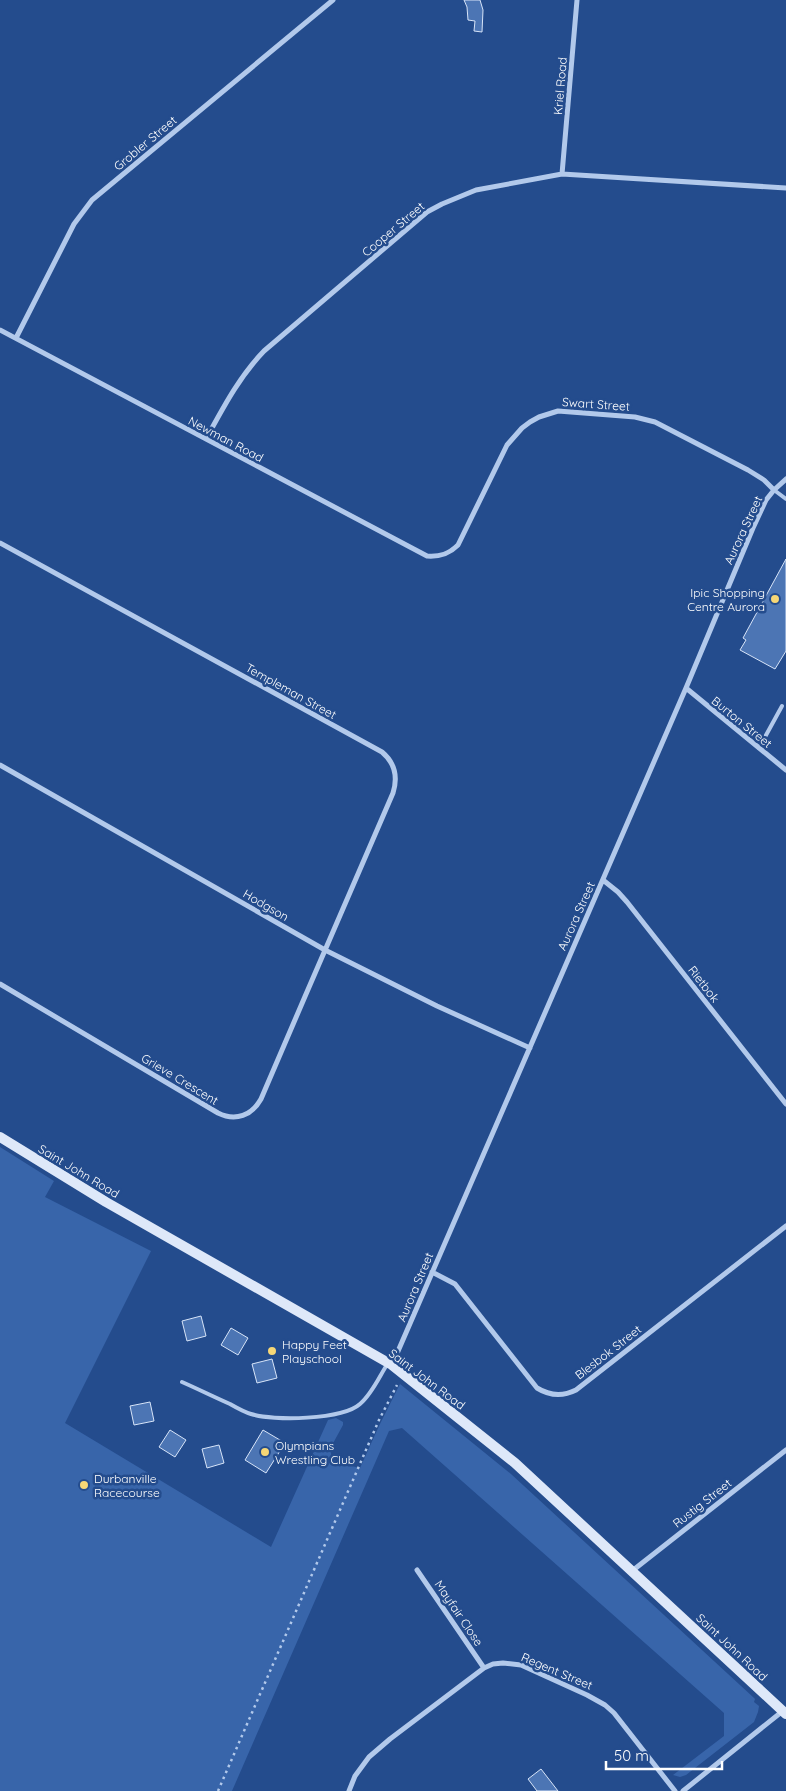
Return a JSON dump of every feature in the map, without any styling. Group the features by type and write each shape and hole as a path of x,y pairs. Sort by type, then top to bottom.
{"main road":[{"name":"Saint John Road","path":"0,1137 106,1202 390,1364 515,1464 785,1711"}],"street":[{"name":"Grobler Street","path":"16,338 74,224 92,200 333,0"},
{"name":"Kriel Road","path":"562,174 577,0"},
{"name":"Cooper Street","path":"206,439 231,393 252,363 264,351 428,212 442,204 476,190 562,174 786,188"},
{"name":"Newman Road","path":"0,330 421,554 434,556 446,554"},
{"name":"Swart Street","path":"446,554 458,545 462,538 507,444 530,422 558,411 635,417 655,422 748,470 764,480 774,490"},
{"name":"Aurora Street","path":"390,1364 603,880 753,528 766,500 786,479"},
{"name":"Templeman Street","path":"0,543 374,747 391,761 395,773 395,787 324,950"},
{"name":"Burton Street","path":"686,688 786,770"},
{"name":"Hodgson","path":"0,765 324,950 437,1006 530,1048"},
{"name":"Rietbok","path":"603,880 627,902 786,1104"},
{"name":"Grieve Crescent","path":"0,984 218,1113 224,1116 237,1117 252,1112 261,1099 324,950"},
{"name":"Blesbok Street","path":"432,1272 455,1284 538,1388 550,1394 564,1395 576,1390 786,1226"},
{"name":"Rustig Street","path":"631,1572 786,1450"},
{"name":"Mayfair Close","path":"417,1570 484,1668"},
{"name":"Regent Street","path":"349,1791 355,1776 369,1757 390,1739 484,1668 503,1662 521,1665 596,1700 614,1713 675,1791"},
{"path":"683,1791 785,1711"}],"lane":[{"path":"774,490 786,499"},
{"path":"759,748 782,706"},
{"path":"182,1382 251,1414 276,1418 334,1415 351,1410 360,1404 390,1364"}],"path":[{"path":"218,1791 379,1420 402,1374"}],"shaded area":[{"name":"Durbanville Racecourse","path":"0,1147 54,1181 45,1197 151,1251 65,1423 271,1547 328,1420 336,1418 343,1422 331,1447 331,1458 339,1463 360,1468 400,1384 511,1474 753,1697 755,1699 754,1702 759,1706 754,1722 686,1775 680,1777 673,1775 724,1736 724,1713 402,1428 389,1431 232,1791 0,1791"}],"building":[{"path":"464,0 480,0 483,10 482,32 474,31 475,21 468,20 467,7"},
{"name":"Ipic Shopping Centre Aurora","path":"786,559 786,651 775,669 740,650 746,640 743,638"},
{"path":"201,1316 206,1336 187,1341 182,1321"},
{"path":"231,1328 248,1338 238,1355 221,1345"},
{"path":"272,1359 277,1378 257,1383 252,1364"},
{"path":"150,1402 154,1421 134,1425 130,1406"},
{"path":"170,1430 186,1440 175,1457 159,1447"},
{"name":"Olympians Wrestling Club","path":"263,1430 285,1443 266,1473 245,1460"},
{"path":"219,1445 224,1463 207,1468 202,1449"},
{"path":"541,1769 558,1791 537,1791 528,1779"}],"place":[{"name":"Ipic Shopping Centre Aurora","path":"775,599"},
{"name":"Happy Feet Playschool","path":"272,1351"},
{"name":"Olympians Wrestling Club","path":"265,1452"},
{"name":"Durbanville Racecourse","path":"84,1485"}]}
